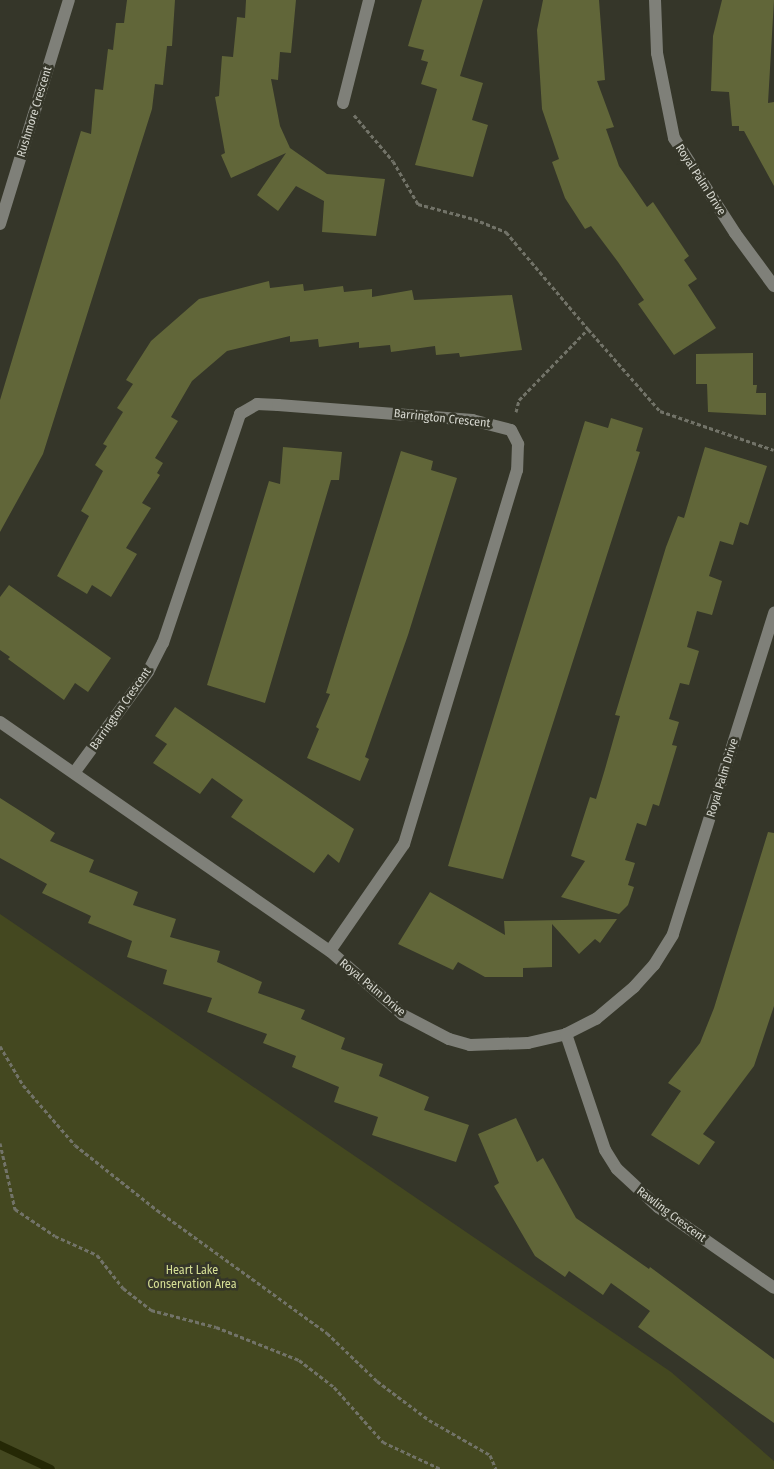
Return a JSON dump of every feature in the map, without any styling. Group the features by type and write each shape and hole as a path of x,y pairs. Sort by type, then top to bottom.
{"street":[{"name":"Rushmore Crescent","path":"0,224 69,0"},
{"path":"343,102 369,0"},
{"name":"Royal Palm Drive","path":"655,0 656,52 674,138 735,233 774,286"},
{"name":"Barrington Crescent","path":"74,773 148,672 163,643 240,414 257,404 472,420 512,430"},
{"path":"330,951 404,844 517,470 518,444 512,430"},
{"name":"Royal Palm Drive","path":"0,722 330,951 403,1015 450,1039 470,1045 491,1046 528,1043 566,1034 596,1019 634,987 654,965 673,934 774,613"},
{"name":"Rawling Crescent","path":"566,1034 605,1150 617,1168 658,1207 774,1288"}],"path":[{"path":"343,102 393,160 418,204 474,219 506,232 660,411 774,450"},
{"path":"512,430 519,400 588,329"},
{"path":"0,1046 23,1085 75,1145 157,1210 327,1333 377,1381 428,1420 490,1455 496,1469"},
{"path":"0,1143 15,1209 55,1236 97,1255 123,1288 150,1310 216,1327 299,1360 334,1387 383,1442 441,1469"}],"green space":[{"name":"Heart Lake Conservation Area","path":"0,914 671,1372 774,1461 774,1469 0,1469"}],"building":[{"path":"127,0 175,0 172,46 167,46 163,85 155,84 152,109 43,454 0,532 0,400 81,131 91,134 95,89 103,90 108,49 113,50 116,23 124,23"},
{"path":"246,0 296,0 291,53 280,52 278,80 271,79 280,126 290,148 327,174 385,179 376,236 322,232 324,201 296,186 278,211 257,195 286,153 231,178 221,155 225,153 215,97 219,96 222,56 233,57 237,17 245,18"},
{"path":"422,0 483,0 460,76 483,83 472,120 488,125 473,177 415,165 437,89 421,84 428,62 421,60 424,50 408,46"},
{"path":"543,0 599,0 605,80 597,81 614,127 606,129 619,166 647,207 653,202 689,256 684,260 697,279 688,285 716,328 674,355 638,304 644,300 618,262 591,226 585,229 565,198 552,162 559,159 542,109 537,30"},
{"path":"722,0 774,0 768,103 774,102 774,186 744,131 739,131 739,126 732,126 729,92 711,91 713,36"},
{"path":"269,281 270,288 303,284 304,291 343,286 344,292 372,289 372,297 412,290 414,300 512,295 522,350 460,357 459,353 436,355 435,346 391,352 390,345 359,348 359,342 319,347 318,339 290,342 290,336 227,351 192,381 171,417 178,421 155,458 163,463 157,473 160,475 142,503 151,508 126,548 137,554 111,597 92,585 87,594 57,576 89,516 81,511 103,471 95,465 107,446 103,444 123,412 117,408 133,384 126,380 151,341 199,299"},
{"path":"753,353 753,385 757,385 756,393 766,393 766,415 708,412 707,384 696,384 696,354"},
{"path":"611,418 643,428 636,451 640,452 503,879 448,866 585,421 608,428"},
{"path":"283,447 342,452 339,480 331,480 265,703 207,685 269,481 280,484"},
{"path":"705,447 767,466 748,525 740,522 733,545 720,541 709,576 722,581 712,615 697,611 687,647 699,651 689,685 680,683 669,719 679,722 672,745 677,746 659,806 653,804 646,826 637,823 625,860 635,863 628,885 634,887 628,905 619,914 561,897 585,861 571,856 590,797 596,799 620,716 615,715 666,547 678,516 684,518"},
{"path":"401,451 433,461 431,470 457,478 408,635 365,757 369,759 360,781 307,758 319,729 316,727 330,694 326,693"},
{"path":"9,585 111,658 88,692 75,683 64,700 8,659 10,657 0,650 0,597"},
{"path":"175,707 354,829 339,863 328,854 314,873 231,817 243,800 212,778 200,794 153,763 167,744 155,736"},
{"path":"0,798 55,833 50,841 94,860 89,872 138,892 133,905 176,919 170,937 220,951 217,962 262,982 258,993 305,1010 301,1019 345,1038 341,1049 383,1064 379,1076 429,1097 424,1110 469,1125 456,1162 372,1135 378,1117 334,1102 339,1087 292,1067 296,1056 263,1043 267,1034 207,1012 212,998 163,984 167,970 127,957 132,941 88,923 91,916 42,893 47,884 0,858"},
{"path":"768,832 774,833 774,1006 754,1066 703,1134 715,1142 699,1165 651,1135 681,1091 668,1083 700,1043 714,1008"},
{"path":"430,892 505,935 504,921 617,919 600,943 595,939 579,954 552,924 552,967 523,968 523,977 485,977 458,962 453,970 398,944"},
{"path":"516,1118 537,1162 543,1158 576,1218 649,1269 650,1267 774,1359 774,1423 638,1327 650,1311 611,1283 603,1295 569,1271 565,1277 535,1256 494,1186 499,1183 478,1134"}],"waterway":[{"path":"0,1445 51,1469"}]}
